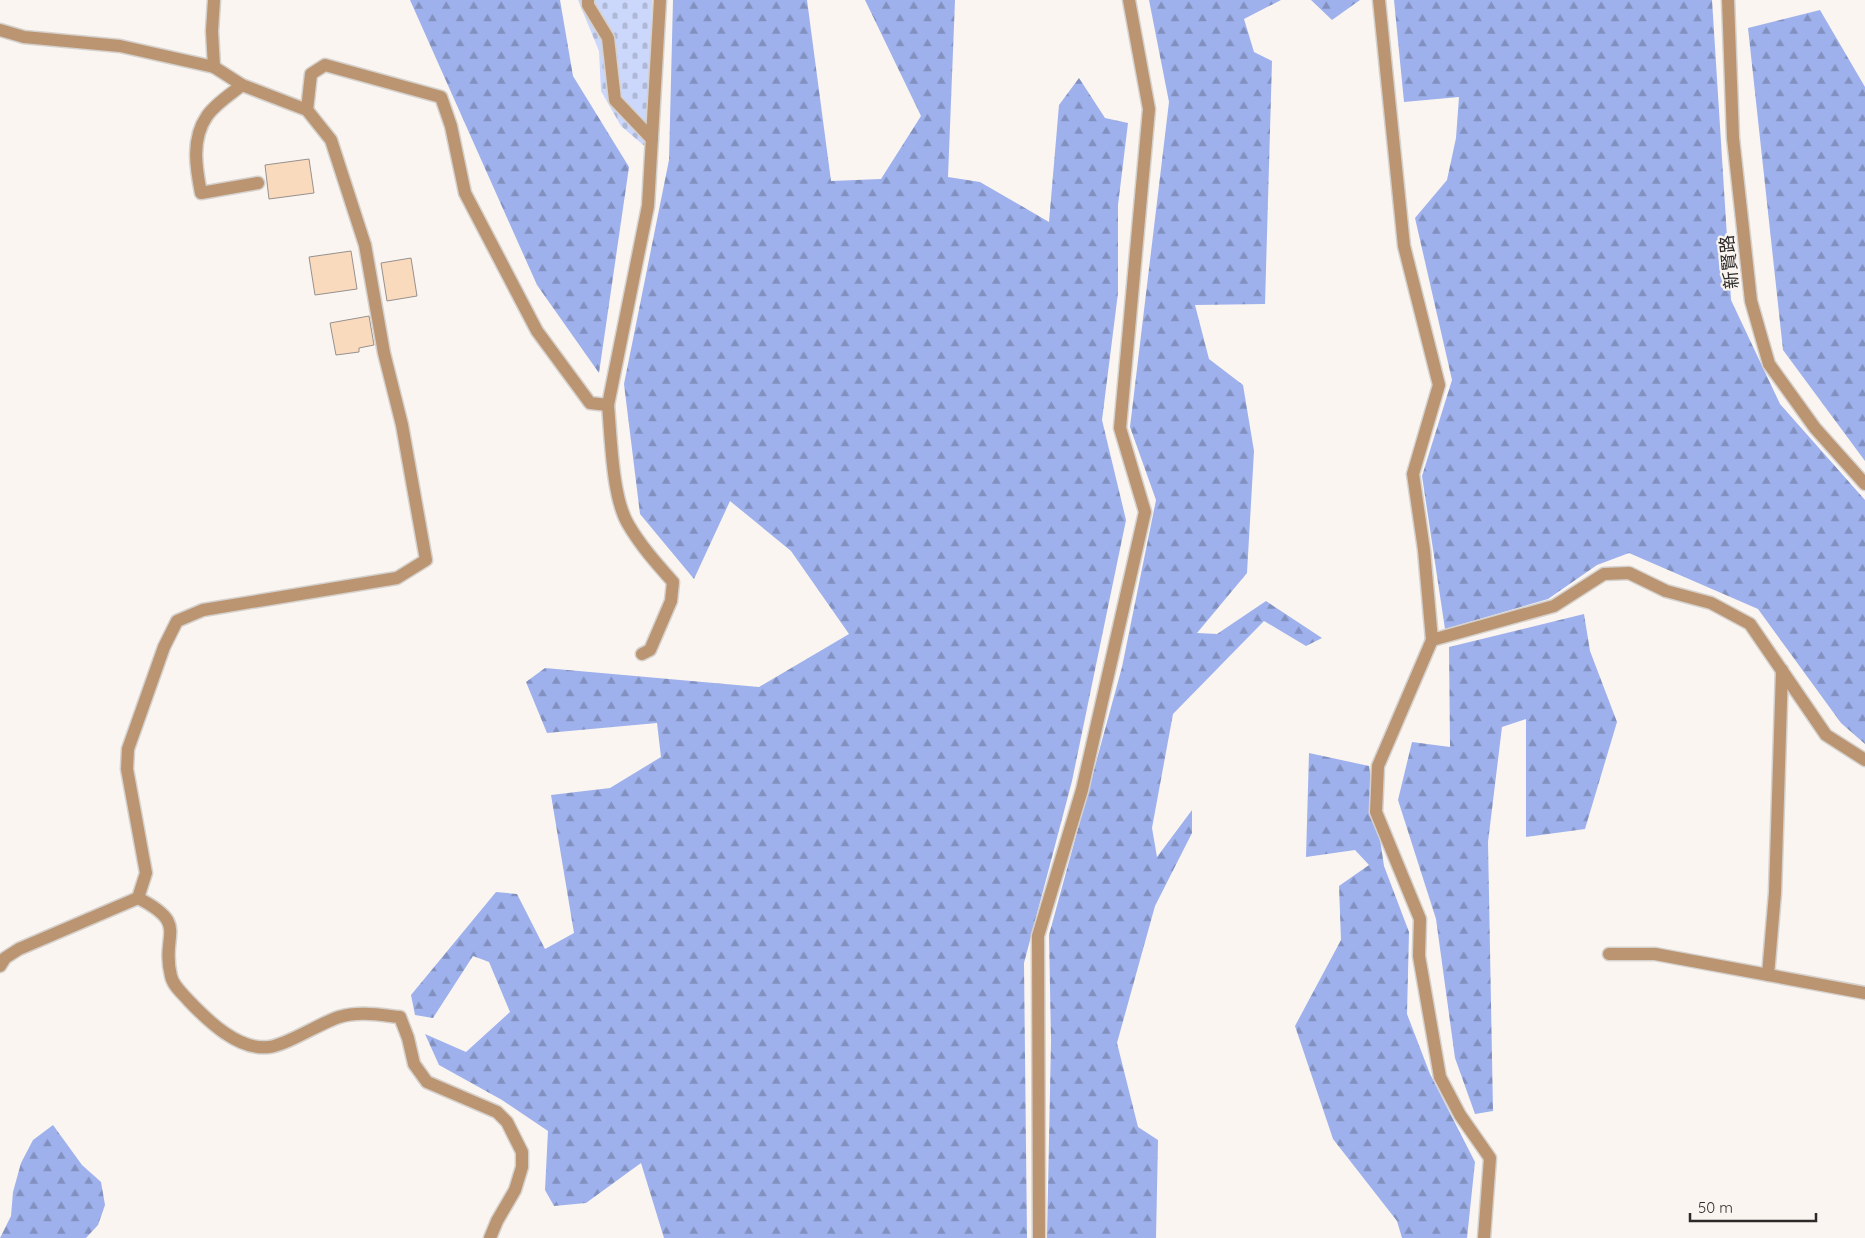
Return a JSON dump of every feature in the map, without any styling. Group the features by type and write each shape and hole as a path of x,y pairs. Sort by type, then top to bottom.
{"street":[{"path":"214,0 212,31 214,67"},
{"path":"588,0 588,6 608,38 615,100 652,139"},
{"path":"642,654 650,650 671,601 673,582 651,557 627,523 614,480 608,404 648,206 660,0"},
{"path":"1039,1238 1038,936 1082,790 1145,512 1120,428 1148,109 1129,0"},
{"path":"1379,0 1404,246 1439,386 1413,474 1424,550 1432,640 1378,766 1376,812 1420,919 1420,956 1440,1077 1460,1115 1490,1158 1484,1238"},
{"name":"新賢路","path":"1728,0 1733,138 1748,272 1752,301 1769,364 1815,428 1865,484"},
{"path":"0,30 24,37 120,46 214,67 242,85 308,110 331,140 364,245 384,352 402,426 426,560 397,578 203,610 177,621 164,647 128,749 127,769 146,873 138,898 19,949 5,958 0,966"},
{"path":"308,110 311,74 325,65 441,97 450,126 465,193 537,332 590,403 608,404"},
{"path":"242,85 207,116 196,138 200,193 258,183"},
{"path":"1432,640 1554,606 1604,574 1629,573 1666,590 1711,603 1750,624 1826,734 1865,760"},
{"path":"1768,975 1775,892 1782,670"},
{"path":"138,898 155,907 168,919 172,933 169,950 171,977 175,985 200,1013 234,1038 256,1046 270,1047 341,1017 369,1014 400,1018 414,1064 427,1082 497,1112 507,1122 522,1152 522,1167 515,1190 496,1221 490,1238"},
{"path":"1609,954 1655,954 1865,993"}],"green space":[{"path":"410,0 560,0 573,76 629,167 599,373 537,285"},
{"path":"578,0 652,0 649,150 621,126 601,91 599,51"},
{"path":"673,0 807,0 831,181 881,179 921,116 865,0 955,0 948,177 980,182 1049,222 1059,105 1079,78 1105,118 1128,123 1118,205 1118,293 1102,420 1126,520 1072,781 1024,963 1027,1238 664,1238 641,1163 586,1203 554,1206 545,1190 548,1131 502,1100 439,1065 425,1034 466,1052 510,1012 489,962 473,956 433,1018 415,1015 411,995 496,892 517,894 545,949 574,933 551,795 610,788 661,757 657,723 547,733 526,682 545,668 759,687 849,634 791,551 730,501 694,579 640,514 624,384 669,160"},
{"path":"1149,0 1281,0 1244,19 1254,52 1272,61 1265,304 1195,305 1209,359 1243,385 1254,451 1247,573 1197,633 1217,634 1266,601 1322,638 1306,646 1264,621 1173,714 1152,828 1157,857 1192,810 1192,833 1155,906 1117,1043 1138,1127 1158,1140 1156,1238 1047,1238 1051,1041 1049,935 1122,667 1156,500 1130,427 1169,102"},
{"path":"1311,0 1360,0 1332,20"},
{"path":"1394,0 1712,0 1731,300 1780,404 1865,500 1865,744 1841,723 1758,609 1629,553 1597,565 1548,599 1445,629 1422,476 1452,380 1415,218 1447,180 1456,138 1459,97 1404,102"},
{"path":"1820,10 1865,87 1865,461 1783,350 1748,28"},
{"path":"1584,614 1590,651 1617,722 1585,829 1526,837 1526,719 1502,727 1488,842 1493,1111 1475,1114 1455,1058 1436,919 1398,800 1412,742 1450,747 1449,647"},
{"path":"1309,753 1369,766 1384,866 1409,932 1407,1014 1430,1074 1475,1162 1467,1238 1402,1238 1397,1221 1333,1139 1295,1026 1341,940 1339,886 1369,865 1355,850 1306,857"},
{"path":"53,1125 82,1165 101,1182 105,1205 98,1225 86,1238 0,1238 11,1216 13,1192 21,1163 33,1140"}],"building":[{"path":"309,159 314,193 269,199 265,165"},
{"path":"351,251 357,289 315,295 309,257"},
{"path":"411,258 417,296 387,301 381,263"},
{"path":"369,316 374,345 359,348 359,352 336,355 330,323"}]}
